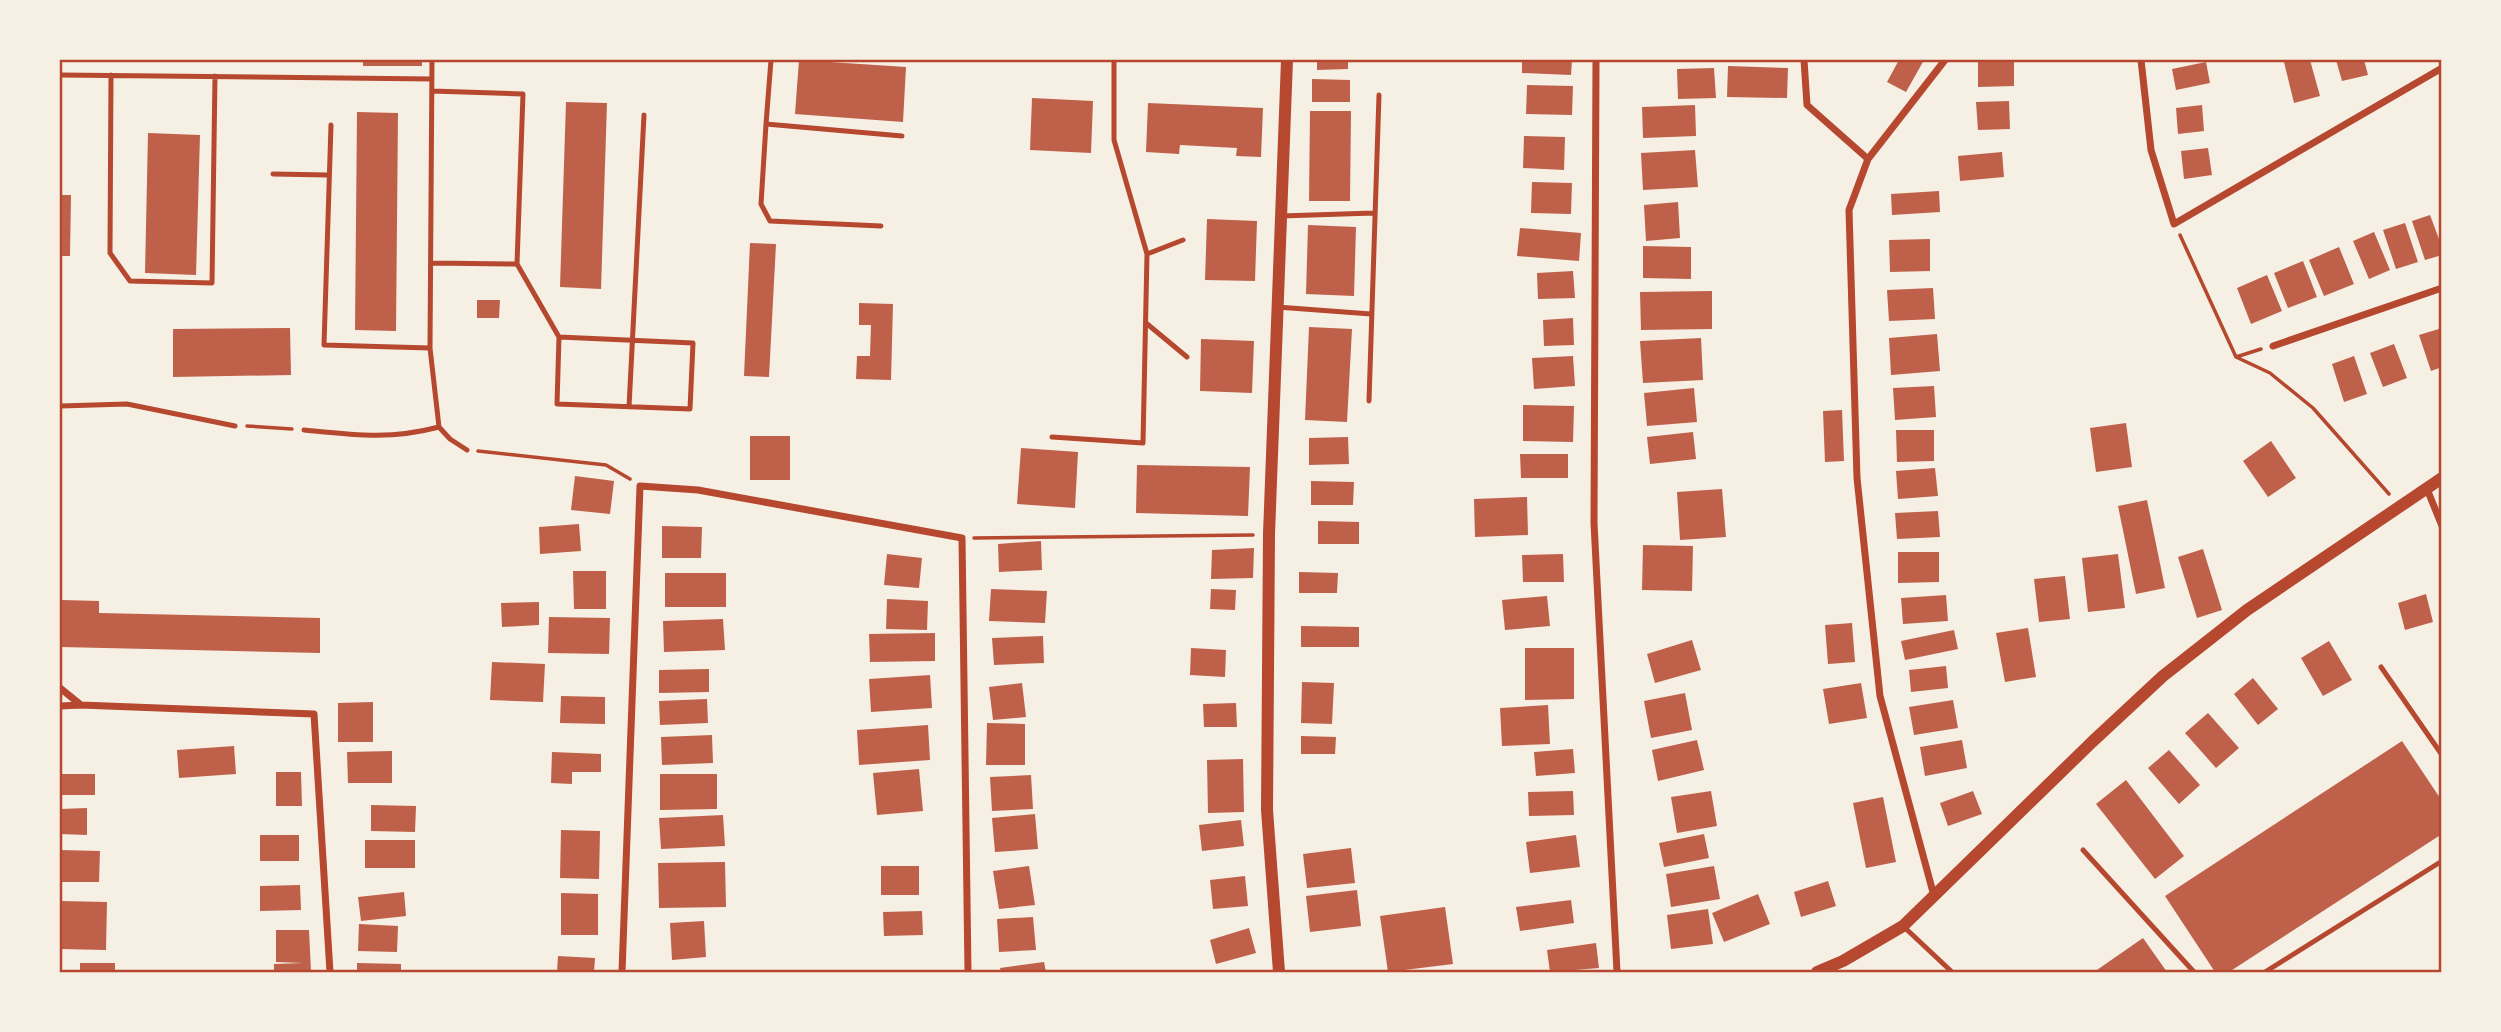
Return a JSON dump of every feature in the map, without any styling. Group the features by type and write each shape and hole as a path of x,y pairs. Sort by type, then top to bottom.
{"street":[{"path":"1279,972 1267,810 1269,534 1287,60"},
{"path":"1597,60 1594,523 1617,972"},
{"path":"1804,60 1807,105 1868,159"},
{"path":"1934,895 1880,696 1857,478 1849,210 1868,159 1945,60"},
{"path":"2141,60 2151,150 2174,224 2441,68"},
{"path":"2273,346 2441,288"},
{"path":"1817,972 1843,961 1903,926 2092,742 2163,677 2248,610 2441,478"},
{"path":"622,972 640,486 698,490 962,538 968,972"},
{"path":"2427,489 2441,526"},
{"path":"60,688 81,705"},
{"path":"60,706 314,714 330,972"}],"lane":[{"path":"432,60 430,348 439,427 450,439 467,450"},
{"path":"771,60 761,204 770,221 881,226"},
{"path":"1052,437 1143,443 1147,254 1114,140 1114,60"},
{"path":"60,75 432,79"},
{"path":"111,75 110,253 130,281 212,282 215,75"},
{"path":"432,91 523,94 517,264 559,337 557,404 691,409 693,343 559,337"},
{"path":"1369,401 1379,95"},
{"path":"629,407 644,115"},
{"path":"766,124 902,136"},
{"path":"331,125 324,345 430,348"},
{"path":"273,174 328,175"},
{"path":"1281,216 1374,213"},
{"path":"1147,254 1183,240"},
{"path":"432,263 517,264"},
{"path":"1277,307 1371,314"},
{"path":"1146,323 1187,357"},
{"path":"60,406 127,404 235,426"},
{"path":"304,430 378,437 413,434 439,427"},
{"path":"2381,667 2441,755"},
{"path":"2083,850 2194,972"},
{"path":"2265,972 2441,861"},
{"path":"1903,926 1952,972"}],"path":[{"path":"2174,224 2236,357 2270,373 2312,408 2400,506"},
{"path":"2236,357 2273,346"},
{"path":"235,426 304,430"},
{"path":"467,450 606,465 640,486"},
{"path":"962,538 1269,534"}],"building":[{"path":"363,60 422,60 422,66 363,66"},
{"path":"799,60 906,67 903,122 795,114"},
{"path":"1317,60 1348,60 1348,69 1317,70"},
{"path":"1522,60 1572,60 1571,75 1522,73"},
{"path":"1899,60 1924,60 1906,92 1887,82"},
{"path":"2014,60 2014,86 1978,87 1978,61"},
{"path":"2310,60 2320,96 2294,103 2284,62"},
{"path":"2336,60 2364,60 2368,75 2342,81"},
{"path":"2206,62 2210,83 2176,90 2172,69"},
{"path":"1728,66 1788,68 1787,98 1727,97"},
{"path":"1714,68 1716,98 1678,99 1677,69"},
{"path":"1312,79 1350,80 1350,102 1312,102"},
{"path":"1527,85 1573,86 1572,115 1526,114"},
{"path":"1032,98 1093,101 1091,153 1030,150"},
{"path":"2009,101 2010,129 1978,130 1976,102"},
{"path":"566,102 607,103 601,289 560,287"},
{"path":"1148,103 1263,108 1261,157 1236,156 1237,148 1180,145 1179,154 1146,152"},
{"path":"1695,105 1696,136 1643,138 1642,107"},
{"path":"2202,105 2204,131 2178,134 2176,108"},
{"path":"1310,111 1351,111 1350,201 1309,201"},
{"path":"357,112 398,113 396,331 355,330"},
{"path":"148,133 200,135 196,275 145,273"},
{"path":"1524,136 1565,137 1564,170 1523,168"},
{"path":"2208,148 2212,175 2184,179 2181,151"},
{"path":"1695,150 1698,187 1643,190 1641,153"},
{"path":"2002,152 2004,177 1960,181 1958,156"},
{"path":"1532,182 1572,183 1571,214 1531,213"},
{"path":"1939,191 1940,212 1892,215 1891,194"},
{"path":"60,195 71,195 70,256 60,256"},
{"path":"1678,202 1680,238 1646,241 1644,205"},
{"path":"2430,215 2442,247 2442,255 2425,260 2412,221"},
{"path":"1207,219 1257,221 1255,281 1205,280"},
{"path":"2405,223 2418,262 2396,269 2383,230"},
{"path":"1308,225 1356,227 1354,296 1306,294"},
{"path":"1520,228 1581,233 1579,261 1517,256"},
{"path":"2374,232 2390,270 2369,279 2353,241"},
{"path":"1930,239 1930,271 1890,272 1889,240"},
{"path":"750,243 776,244 769,377 744,376"},
{"path":"1643,246 1691,247 1691,279 1643,278"},
{"path":"2339,247 2354,284 2324,296 2309,260"},
{"path":"2303,261 2317,297 2288,308 2274,273"},
{"path":"1573,271 1575,298 1538,299 1537,273"},
{"path":"2267,275 2282,311 2251,324 2237,288"},
{"path":"1933,288 1935,319 1889,321 1887,290"},
{"path":"1712,291 1712,329 1641,330 1640,292"},
{"path":"477,300 500,300 499,318 477,318"},
{"path":"859,303 893,304 891,380 856,379 857,356 870,356 871,325 859,325"},
{"path":"1573,318 1574,345 1544,346 1543,320"},
{"path":"1309,327 1352,329 1347,422 1305,420"},
{"path":"290,328 291,375 173,377 173,329"},
{"path":"2442,328 2442,367 2431,371 2419,335"},
{"path":"1937,334 1940,371 1891,375 1889,338"},
{"path":"1701,338 1703,380 1643,383 1640,341"},
{"path":"1201,339 1254,341 1252,393 1200,391"},
{"path":"2394,344 2407,378 2383,387 2370,353"},
{"path":"1573,356 1575,386 1534,389 1532,358"},
{"path":"2354,356 2367,394 2344,402 2332,364"},
{"path":"1934,386 1936,417 1895,420 1893,388"},
{"path":"1694,388 1697,422 1647,426 1644,393"},
{"path":"1523,405 1574,406 1573,442 1523,441"},
{"path":"1842,410 1844,461 1825,462 1823,411"},
{"path":"2126,423 2132,467 2096,472 2090,428"},
{"path":"1896,430 1934,430 1934,461 1897,462"},
{"path":"1693,432 1696,459 1650,464 1647,437"},
{"path":"750,436 790,436 790,480 750,480"},
{"path":"1348,437 1349,464 1309,465 1309,438"},
{"path":"2271,441 2296,478 2268,497 2243,461"},
{"path":"1021,448 1078,452 1075,508 1017,504"},
{"path":"1520,454 1568,454 1568,478 1521,478"},
{"path":"1137,465 1250,467 1248,516 1136,513"},
{"path":"1935,468 1938,496 1898,499 1896,471"},
{"path":"575,476 614,481 610,514 571,510"},
{"path":"1311,481 1354,482 1353,505 1311,505"},
{"path":"1722,489 1726,537 1680,540 1677,492"},
{"path":"1527,497 1528,535 1475,537 1474,499"},
{"path":"2147,500 2165,588 2136,594 2118,506"},
{"path":"1938,511 1940,537 1897,539 1895,513"},
{"path":"1318,521 1359,522 1359,544 1318,544"},
{"path":"579,524 581,551 540,554 539,527"},
{"path":"662,526 702,527 701,558 662,558"},
{"path":"1041,541 1042,570 999,572 998,544"},
{"path":"1643,545 1693,546 1692,591 1642,590"},
{"path":"1254,548 1253,578 1211,579 1212,550"},
{"path":"2203,549 2222,610 2197,618 2178,557"},
{"path":"1898,552 1939,552 1939,582 1898,583"},
{"path":"887,554 922,558 919,588 884,585"},
{"path":"1563,554 1564,582 1523,582 1522,555"},
{"path":"2118,554 2125,608 2088,612 2082,558"},
{"path":"573,571 606,571 606,609 574,609"},
{"path":"1299,572 1338,573 1337,593 1299,593"},
{"path":"665,573 726,573 726,607 665,607"},
{"path":"2065,576 2070,619 2039,622 2034,579"},
{"path":"991,589 1047,591 1045,623 989,621"},
{"path":"1211,589 1236,590 1235,610 1210,609"},
{"path":"2426,594 2433,622 2405,630 2398,603"},
{"path":"1946,595 1948,621 1903,624 1901,598"},
{"path":"1547,596 1550,626 1505,630 1502,600"},
{"path":"887,599 928,601 927,630 886,629"},
{"path":"62,600 99,601 99,613 320,618 320,653 61,647"},
{"path":"539,602 539,625 502,627 501,603"},
{"path":"549,617 610,618 609,654 548,653"},
{"path":"723,619 725,650 664,652 663,621"},
{"path":"1852,623 1855,662 1828,664 1825,625"},
{"path":"1301,626 1359,627 1359,647 1301,647"},
{"path":"2028,628 2036,677 2005,682 1996,633"},
{"path":"1954,630 1958,649 1905,660 1901,641"},
{"path":"935,633 935,661 870,662 869,634"},
{"path":"1043,636 1044,663 994,665 992,638"},
{"path":"1692,640 1701,670 1655,683 1647,654"},
{"path":"2329,641 2352,680 2323,696 2301,658"},
{"path":"1191,648 1226,650 1225,677 1190,675"},
{"path":"1525,648 1574,648 1574,699 1525,700"},
{"path":"492,662 545,664 543,702 490,700"},
{"path":"1946,666 1948,688 1911,692 1909,670"},
{"path":"709,669 709,692 659,693 659,670"},
{"path":"930,675 932,708 871,712 869,679"},
{"path":"2253,678 2278,709 2258,725 2234,694"},
{"path":"1302,682 1334,683 1332,724 1301,723"},
{"path":"1022,683 1026,717 993,720 989,687"},
{"path":"1861,683 1867,718 1829,724 1823,689"},
{"path":"1685,693 1692,730 1651,738 1644,701"},
{"path":"561,696 605,697 605,724 560,723"},
{"path":"707,699 708,723 660,725 659,701"},
{"path":"1953,700 1958,728 1914,735 1909,707"},
{"path":"373,702 373,742 338,742 338,703"},
{"path":"1236,703 1237,727 1204,727 1203,704"},
{"path":"1548,705 1550,744 1502,746 1500,708"},
{"path":"2208,713 2239,748 2216,768 2185,733"},
{"path":"987,723 1025,724 1025,765 986,765"},
{"path":"928,725 930,760 859,765 857,730"},
{"path":"712,735 713,763 662,765 661,737"},
{"path":"1301,736 1336,737 1335,754 1301,754"},
{"path":"1697,740 1704,770 1658,781 1652,750"},
{"path":"1962,740 1967,768 1925,776 1920,747"},
{"path":"2402,741 2442,801 2442,834 2229,972 2215,972 2165,896"},
{"path":"234,746 236,774 179,778 177,750"},
{"path":"1573,749 1575,773 1536,776 1534,752"},
{"path":"2169,750 2200,785 2179,804 2148,768"},
{"path":"392,751 392,783 348,783 347,752"},
{"path":"552,752 601,754 601,772 572,772 572,784 551,783"},
{"path":"1243,759 1244,812 1208,813 1207,760"},
{"path":"919,769 923,811 877,815 873,773"},
{"path":"276,772 301,772 302,806 276,806"},
{"path":"60,774 95,774 95,795 60,795"},
{"path":"660,774 717,774 717,809 660,810"},
{"path":"1031,775 1033,809 992,811 990,777"},
{"path":"2126,780 2184,856 2155,879 2096,804"},
{"path":"1573,791 1574,815 1529,816 1528,792"},
{"path":"1711,791 1717,826 1677,833 1671,797"},
{"path":"1973,791 1982,814 1948,826 1940,803"},
{"path":"1883,797 1896,862 1866,868 1853,803"},
{"path":"371,805 416,806 415,832 371,831"},
{"path":"87,808 87,835 60,834 60,809"},
{"path":"1035,814 1038,849 995,852 992,818"},
{"path":"723,815 725,846 661,849 659,818"},
{"path":"1241,820 1244,846 1202,851 1199,825"},
{"path":"561,830 600,831 599,879 560,878"},
{"path":"1704,834 1709,858 1664,867 1659,843"},
{"path":"260,835 299,835 299,861 260,861"},
{"path":"1576,835 1580,867 1530,873 1526,842"},
{"path":"365,840 415,840 415,868 365,868"},
{"path":"1351,848 1355,883 1307,888 1303,854"},
{"path":"60,850 100,851 99,882 60,882"},
{"path":"725,862 726,907 659,908 658,863"},
{"path":"881,866 919,866 919,895 881,895"},
{"path":"1029,866 1035,905 999,909 993,871"},
{"path":"1714,866 1720,899 1671,907 1666,874"},
{"path":"1245,876 1248,906 1213,909 1210,880"},
{"path":"1828,881 1836,906 1801,917 1794,892"},
{"path":"300,885 301,910 260,911 260,886"},
{"path":"1357,890 1361,926 1310,932 1306,896"},
{"path":"404,892 406,916 361,921 358,897"},
{"path":"561,893 598,894 598,935 561,935"},
{"path":"1758,894 1770,924 1724,942 1712,913"},
{"path":"1571,900 1574,923 1520,931 1516,907"},
{"path":"60,901 107,902 106,950 60,949"},
{"path":"1445,907 1453,964 1388,972 1380,916"},
{"path":"1708,909 1713,944 1671,949 1667,915"},
{"path":"922,911 923,935 884,936 883,912"},
{"path":"1033,917 1036,950 999,952 997,919"},
{"path":"704,921 706,957 672,960 670,923"},
{"path":"359,924 398,926 397,952 358,951"},
{"path":"1249,928 1256,953 1216,964 1210,940"},
{"path":"276,930 309,930 311,972 274,972 274,964 303,963 276,962"},
{"path":"2143,938 2167,972 2094,972"},
{"path":"1596,943 1599,968 1550,972 1547,950"},
{"path":"558,956 595,958 594,972 557,972"},
{"path":"1044,962 1046,972 1001,972 1000,968"},
{"path":"80,963 115,963 115,972 80,972"},
{"path":"357,963 401,964 401,972 357,972"}]}
